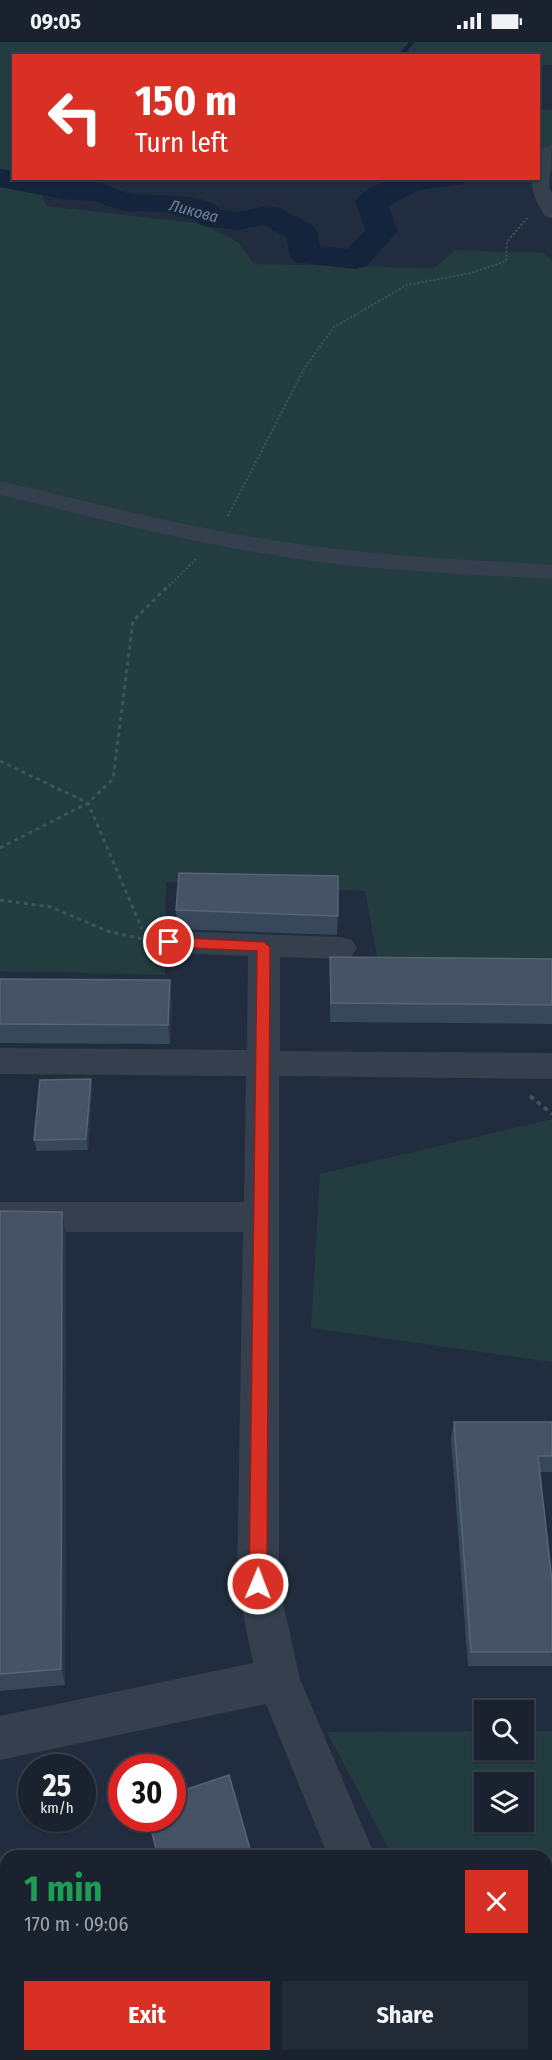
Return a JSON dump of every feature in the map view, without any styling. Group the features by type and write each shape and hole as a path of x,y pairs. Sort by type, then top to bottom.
{"street":[{"path":"546,200 542,168 544,154 552,150"},
{"path":"0,488 217,538 287,550 406,563 552,572"},
{"path":"169,942 341,948"},
{"path":"264,947 258,1584 278,1680 349,1850"},
{"path":"0,1061 552,1066"},
{"path":"0,1217 263,1217"},
{"path":"0,1738 278,1680"}],"path":[{"path":"0,848 88,803 113,779 133,621 217,538 281,418 304,369 334,327 407,285 471,273 506,261 507,242 540,202 546,200"},
{"path":"0,761 88,803 148,940 107,931 51,907 0,900"}],"green space":[{"path":"0,42 552,42 552,65 540,65 540,54 12,54 12,171 0,171"},
{"path":"540,109 552,110 552,172 540,171"},
{"path":"0,186 40,192 47,206 203,224 238,242 254,264 434,268 455,250 543,253 552,261 552,566 530,567 296,547 188,527 0,481"},
{"path":"0,491 188,536 552,574 552,960 378,962 365,891 166,882 165,975 0,971"},
{"path":"552,1119 552,1362 311,1328 320,1174"},
{"path":"474,1731 474,1760 534,1760 534,1731 552,1731 552,1850 389,1850 327,1732"}],"building":[{"path":"179,873 338,876 338,916 176,910"},
{"path":"330,957 552,959 552,1005 331,1003"},
{"path":"0,979 170,980 168,1025 0,1024"},
{"path":"91,1079 86,1139 34,1140 40,1080"},
{"path":"0,1211 62,1212 61,1669 0,1674"},
{"path":"454,1422 552,1422 552,1456 538,1456 552,1581 552,1652 471,1652"},
{"path":"229,1775 250,1850 156,1850 152,1832 186,1832 186,1789"}],"waterway":[{"path":"402,54 412,42"},
{"name":"Ликова","path":"0,178 63,190 99,192 123,202 166,203 205,211 211,218 238,221 268,215 301,232 306,255 355,259 382,231 371,202 412,181 426,180"}],"route":[{"path":"169,942 264,947 258,1584"}]}
